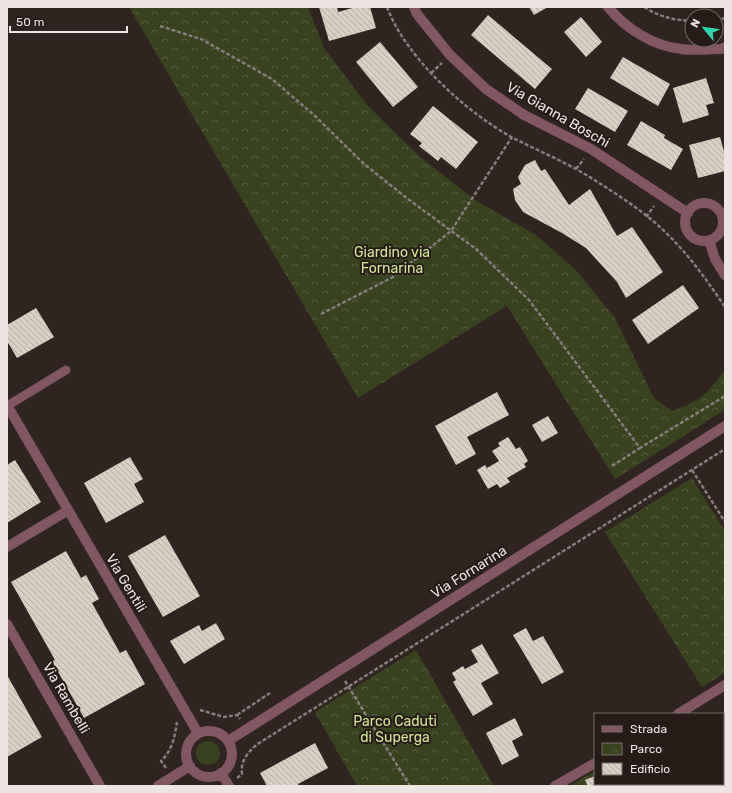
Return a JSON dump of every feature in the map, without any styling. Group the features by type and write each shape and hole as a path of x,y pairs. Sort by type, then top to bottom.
{"street":[{"name":"Via Gianna Boschi","path":"414,7 417,14 450,55 486,89 524,115 591,149 688,213"},
{"path":"608,7 615,16 646,39 681,49 721,49 725,47"},
{"path":"703,203 722,209 722,222 718,234 709,240 697,239 687,231 685,218 688,213 697,204 703,203"},
{"path":"709,240 715,259 725,275"},
{"name":"Via Gentili","path":"7,405 67,511 198,734"},
{"name":"Via Fornarina","path":"228,741 725,426"},
{"path":"7,547 67,511"},
{"name":"Via Rambelli","path":"7,624 100,786"},
{"path":"680,713 725,685"},
{"path":"211,731 224,736 228,741 231,747 230,762 221,773 208,777 194,772 190,766 186,752 188,744 198,734 211,731"},
{"path":"555,786 594,764"},
{"path":"158,786 190,766"},
{"path":"221,773 228,785"}],"lane":[{"path":"7,405 66,370"}],"path":[{"path":"387,7 394,24 431,73 467,107 512,137 596,181 662,229 700,270 725,307"},
{"path":"644,7 657,15 668,19 684,20"},
{"path":"160,26 201,39 272,79 314,115 364,164 476,249 529,300 640,448"},
{"path":"321,314 393,277 451,231 512,137"},
{"path":"612,466 725,396"},
{"path":"228,785 242,774 241,768 243,761 256,745 725,449"},
{"path":"692,470 725,522"},
{"path":"339,671 410,786"},
{"path":"237,715 270,693"}],"green space":[{"name":"Giardino via Fornarina","path":"129,7 308,7 324,48 368,106 419,156 475,200 536,235 576,270 615,318 654,398 672,411 690,404 709,390 725,369 725,410 615,479 507,306 358,398"},
{"path":"692,478 725,531 725,673 702,687 605,532"},
{"name":"Parco Caduti di Superga","path":"416,650 494,786 357,786 315,712"},
{"path":"208,741 213,742 219,748 219,758 213,764 208,765 203,764 197,758 196,753 197,748 203,742"},
{"path":"725,744 725,786 660,786 724,785"},
{"path":"594,772 594,785 660,785 569,786"}],"building":[{"path":"319,7 337,7 338,12 356,7 370,7 376,28 329,41"},
{"path":"529,7 548,7 534,15"},
{"path":"488,15 552,69 535,89 471,35"},
{"path":"581,17 602,42 586,57 564,32"},
{"path":"380,42 418,87 393,107 356,62"},
{"path":"623,57 670,84 658,106 610,78"},
{"path":"706,78 714,103 706,105 709,115 683,123 673,88"},
{"path":"588,88 628,111 615,132 575,109"},
{"path":"433,106 478,142 456,169 441,157 438,161 419,146 422,143 410,134"},
{"path":"641,121 665,135 664,138 683,149 671,170 627,145"},
{"path":"720,137 725,155 725,171 698,178 689,145"},
{"path":"535,160 541,171 545,169 569,205 590,189 617,236 632,227 663,272 626,298 617,282 586,248 523,212 515,200 513,189 521,184 518,177 525,165"},
{"path":"683,285 699,308 648,344 632,320"},
{"path":"36,308 54,337 17,358 7,341 7,325"},
{"path":"497,392 509,415 467,437 476,454 456,465 435,426"},
{"path":"548,416 558,433 542,442 532,425"},
{"path":"508,437 516,449 520,447 528,461 524,464 526,467 507,478 510,482 500,488 497,484 488,489 477,470 485,465 487,468 499,461 492,451 500,446 498,443"},
{"path":"130,457 143,479 134,484 144,502 106,523 84,483"},
{"path":"15,460 41,502 7,523 7,465"},
{"path":"165,535 200,596 163,617 128,556"},
{"path":"66,551 81,578 86,575 99,599 92,603 120,653 126,650 145,684 84,718 52,661 55,660 11,582"},
{"path":"216,623 225,639 184,664 170,641 199,625 202,631"},
{"path":"526,628 533,641 543,636 564,672 542,684 513,635"},
{"path":"482,644 499,673 481,683 493,704 473,716 453,682 456,680 452,673 463,666 465,669 478,662 471,650"},
{"path":"7,675 42,737 7,757"},
{"path":"515,718 523,735 512,741 519,756 502,765 486,733"},
{"path":"315,743 328,768 298,784 299,786 267,786 260,773"},
{"path":"594,776 594,785 616,786 588,786 585,780"}]}
